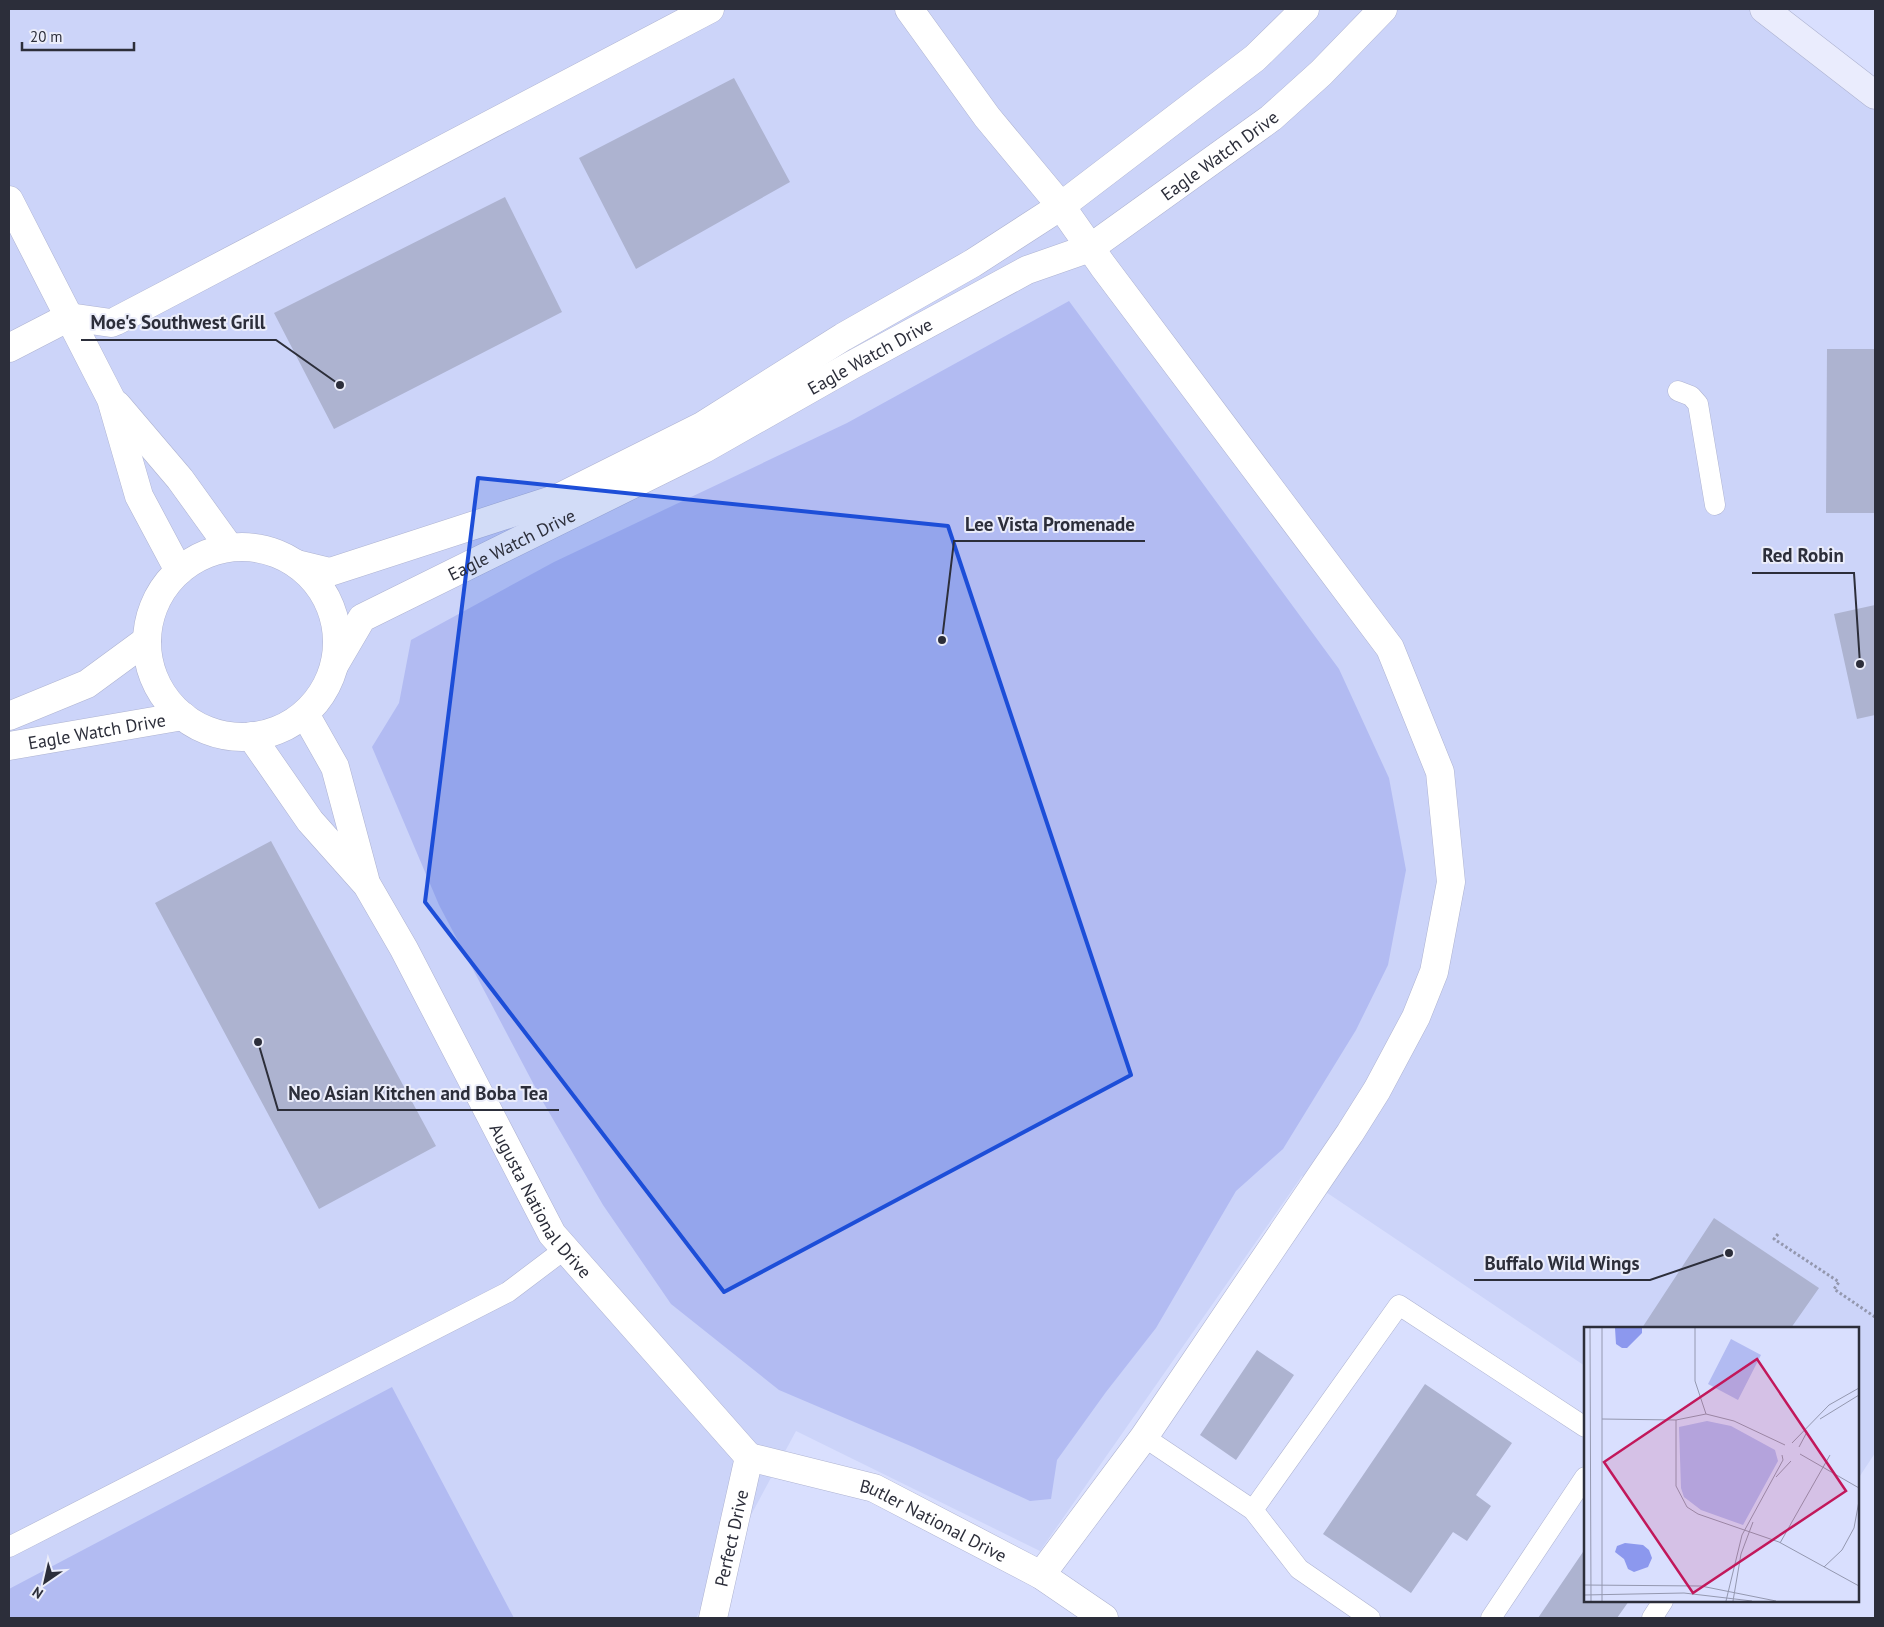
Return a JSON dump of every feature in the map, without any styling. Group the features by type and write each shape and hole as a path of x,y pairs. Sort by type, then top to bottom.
{"street":[{"path":"9,348 69,317 111,323 116,321 710,9"},
{"path":"909,9 986,117 1061,206 1090,248 1390,648 1440,772 1451,882 1434,972 1416,1017 1381,1082 1350,1133 1144,1437 1040,1575"},
{"name":"Eagle Watch Drive","path":"1305,9 1255,58 1061,206 973,263 843,337 702,426 558,498 330,572 297,564 276,553 253,547 229,547 202,555 179,571 162,590 151,614 147,640 151,668 163,694 183,716 203,729 227,735 250,736 280,730 305,714 324,691 335,664 362,618 704,449 852,365 1027,270 1090,248 1271,118 1321,73 1383,9"},
{"path":"1764,9 1875,95"},
{"path":"9,200 111,399 139,496 179,571"},
{"path":"111,399 180,479 229,547"},
{"name":"Eagle Watch Drive","path":"297,564 318,584 332,608 337,636 335,664"},
{"name":"Eagle Watch Drive","path":"9,716 87,684 147,640"},
{"path":"305,714 335,767 367,885"},
{"name":"Eagle Watch Drive","path":"9,746 183,716"},
{"path":"250,736 310,822 367,885"},
{"name":"Augusta National Drive","path":"367,885 404,949 552,1234 749,1457"},
{"name":"Butler National Drive","path":"749,1457 874,1488 1040,1575 1104,1618"},
{"name":"Perfect Drive","path":"713,1618 749,1457"}],"lane":[{"path":"1678,391 1691,396 1698,404 1716,505"},
{"path":"9,1547 361,1365 508,1292 565,1249"},
{"path":"1253,1510 1399,1305 1584,1426"},
{"path":"1144,1437 1253,1510 1298,1569 1370,1618"},
{"path":"1491,1618 1584,1478"},
{"path":"1652,1618 1663,1602"}],"path":[{"path":"1778,1234 1774,1239 1838,1282 1834,1289 1875,1317"}],"highlighted area":[{"path":"478,478 948,526 1131,1075 724,1292 425,902"}],"shaded area":[{"path":"9,9 1761,9 1875,103 1875,1453 1859,1477 1859,1327 1584,1327 1584,1365 1302,1176 1040,1551 796,1431 696,1618 9,1618"},
{"path":"1069,301 1339,669 1389,778 1406,870 1388,965 1356,1030 1283,1149 1236,1191 1156,1328 1106,1392 1057,1460 1051,1499 1030,1501 913,1447 779,1390 671,1304 603,1205 543,1102 439,905 372,747 399,703 411,640 554,562 847,423"},
{"path":"392,1387 514,1618 9,1618 9,1589"}],"building":[{"path":"734,78 790,182 636,269 579,158"},
{"path":"505,197 562,312 334,429 274,313"},
{"path":"1827,349 1875,349 1875,513 1826,513"},
{"path":"1875,605 1875,715 1857,719 1834,614"},
{"path":"271,841 436,1146 319,1209 155,903"},
{"path":"1714,1218 1819,1288 1792,1327 1643,1327"},
{"path":"1257,1350 1294,1375 1236,1460 1200,1435"},
{"path":"1425,1384 1512,1443 1476,1495 1491,1506 1467,1541 1453,1532 1411,1593 1323,1534"},
{"path":"1584,1550 1584,1602 1628,1602 1617,1618 1538,1618"}],"place":[{"name":"Moe's Southwest Grill","path":"340,385"},
{"name":"Lee Vista Promenade","path":"942,640"},
{"name":"Red Robin","path":"1860,664"},
{"name":"Neo Asian Kitchen and Boba Tea","path":"258,1042"},
{"name":"Buffalo Wild Wings","path":"1729,1253"}]}
